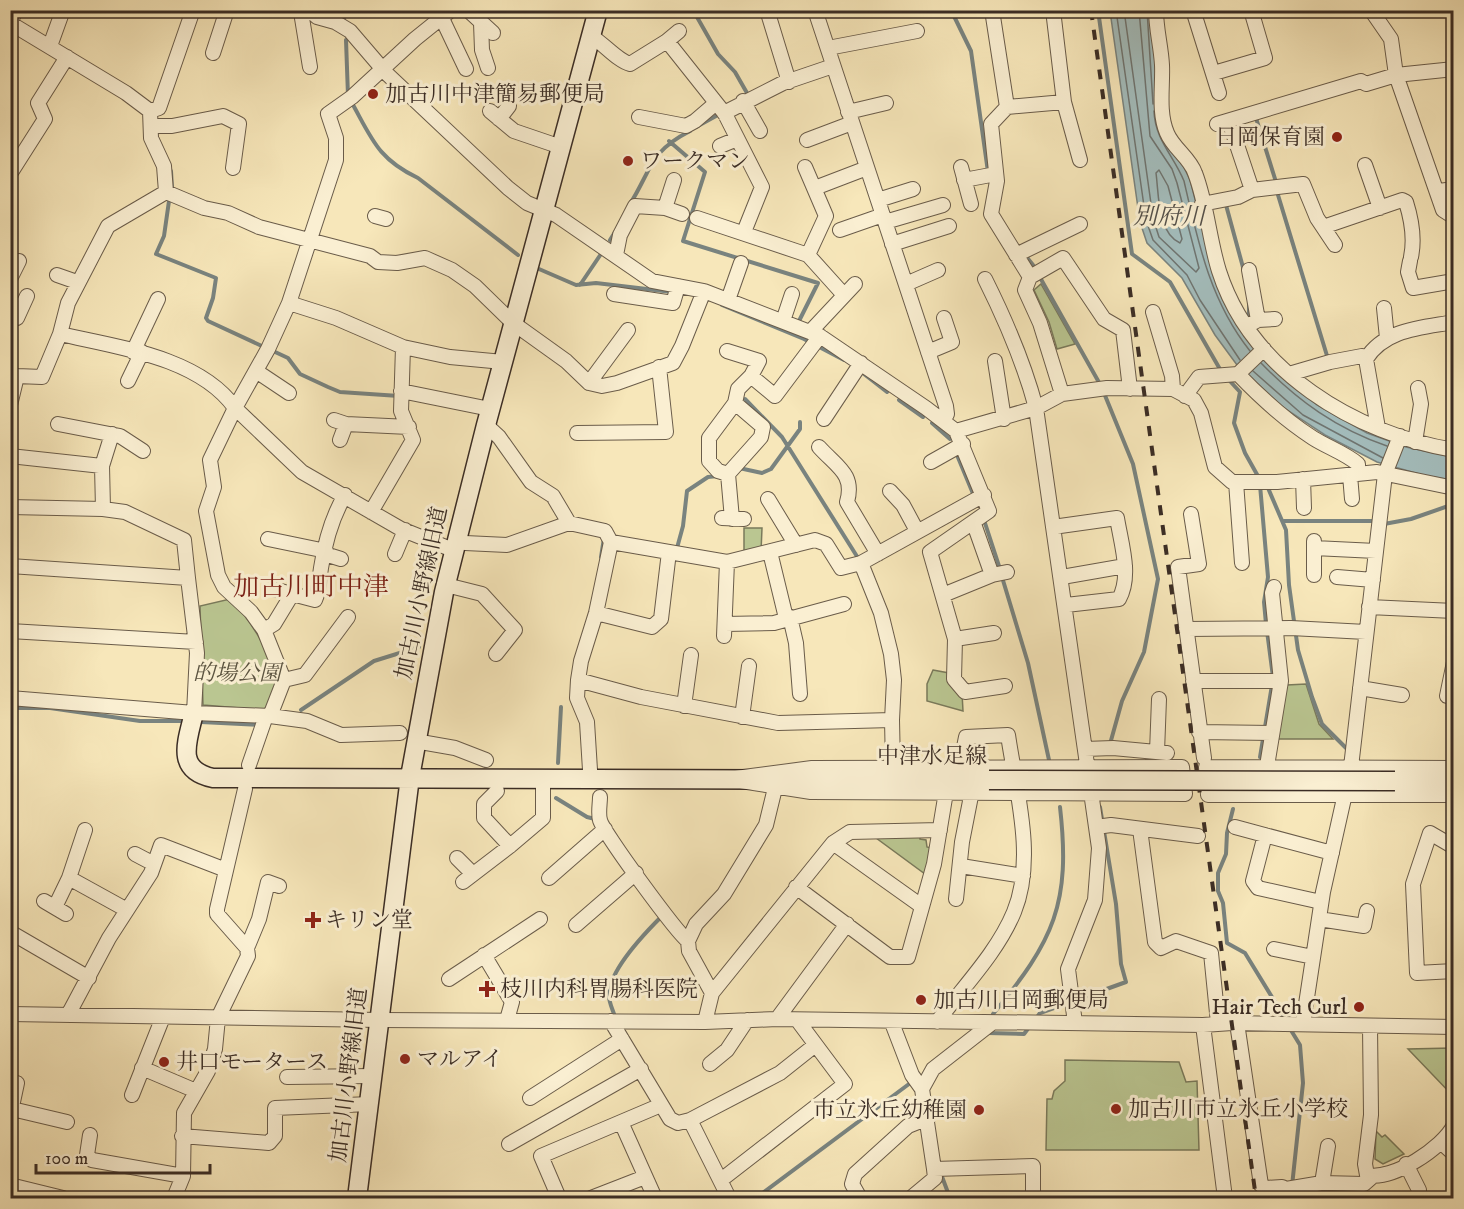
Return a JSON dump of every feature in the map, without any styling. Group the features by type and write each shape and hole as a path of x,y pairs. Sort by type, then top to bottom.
{"street":[{"path":"16,10 10,23 50,46 150,111"},
{"path":"50,46 63,10"},
{"path":"150,111 159,108 193,10"},
{"path":"213,53 225,38 227,10"},
{"path":"468,10 493,33"},
{"name":"加古川小野線旧道","path":"357,1198 410,777 408,737 446,585 459,546 488,417 598,10"},
{"path":"767,10 789,82"},
{"path":"815,10 946,406 947,414 944,421"},
{"path":"992,10 1007,107"},
{"path":"1053,10 1064,102 1080,160"},
{"path":"1156,10 1162,62 1162,107 1167,133 1195,172 1219,272 1252,323 1264,349 1289,374 1329,405 1415,442 1454,450"},
{"path":"1214,74 1265,58 1251,10"},
{"path":"1371,10 1391,39 1396,75 1412,126 1439,191 1443,210 1454,217"},
{"path":"310,67 300,49 302,11 335,22 350,31 382,68 508,188 527,203 556,215 652,281 676,291 728,300 817,335 861,363 956,431 957,447 984,495 989,511 974,524 930,552 955,639 954,679 965,692 1005,687"},
{"path":"249,765 284,680 264,630 251,612 224,587 218,575 206,511 214,487 210,460 289,303 336,160 336,138 328,114 349,99 443,12 466,69"},
{"path":"1199,19 1219,93"},
{"path":"481,23 482,50 488,68"},
{"path":"591,36 606,45 622,63 630,64 667,42 679,31"},
{"path":"828,48 917,31"},
{"path":"667,42 717,98 762,187 744,232"},
{"path":"10,174 45,119 38,103 67,57"},
{"path":"717,98 744,101 833,66"},
{"path":"1252,190 1223,122 1308,94 1361,81 1366,84 1396,75 1454,69"},
{"path":"639,117 686,126 695,122 717,98"},
{"path":"744,101 759,131"},
{"path":"1036,274 991,214 994,201 991,175 991,124 1007,107 1064,102"},
{"path":"807,140 886,103"},
{"path":"509,106 495,115 514,131 561,147"},
{"path":"150,111 151,138 164,166 166,192"},
{"path":"151,126 172,126 223,116 238,124 241,153 233,168"},
{"path":"720,146 737,139"},
{"path":"1076,145 1090,142"},
{"path":"1365,165 1376,177 1380,208"},
{"path":"805,167 826,216 808,255"},
{"path":"820,186 867,168"},
{"path":"971,204 963,174 991,175"},
{"path":"665,208 674,180"},
{"path":"1202,204 1238,197 1252,190 1303,184 1323,227 1335,245"},
{"path":"878,200 913,189"},
{"path":"1439,191 1454,189"},
{"path":"166,192 204,208 228,213 259,227 370,256 378,262 397,263 425,258 452,270 475,286 513,323 566,361 589,383 602,386 673,363 702,296"},
{"path":"10,405 14,375 42,377 60,334 68,303 77,282 108,226 166,192"},
{"path":"1323,227 1402,200 1406,202 1413,235 1407,272 1413,288 1454,281"},
{"path":"840,230 943,205"},
{"path":"608,250 620,235 635,206 665,208 682,214"},
{"path":"697,218 808,255 844,295"},
{"path":"1022,254 1080,224"},
{"path":"892,244 949,226"},
{"path":"1062,394 1040,323 1025,290 1036,274 1063,258 1104,319 1123,330 1130,389"},
{"path":"10,279 20,261"},
{"path":"728,300 741,263"},
{"path":"906,284 938,270"},
{"path":"1249,270 1258,284 1252,323"},
{"path":"57,275 77,282"},
{"path":"986,279 987,297 1010,328 1007,344 1027,374 1036,408 1066,605 1091,795 1101,826 1099,874 1095,900 1068,969 1075,1023"},
{"path":"750,376 775,396 810,350 817,335 844,295 855,284"},
{"path":"614,294 640,304 673,303 676,291"},
{"path":"783,321 792,294"},
{"path":"10,315 17,318 27,296"},
{"path":"128,381 158,299"},
{"path":"289,303 336,318 402,347 450,357 503,362"},
{"path":"1384,308 1387,338"},
{"path":"1252,323 1275,319"},
{"path":"1160,320 1172,376 1179,392"},
{"path":"1378,428 1366,359 1380,342 1387,338 1405,331 1454,322"},
{"path":"928,352 952,342 950,324"},
{"path":"589,383 628,330"},
{"path":"60,334 138,352 178,366 209,384 227,398 302,472 405,530 459,546 507,545 569,523 605,531 611,542 596,613 581,661 578,680 577,698 587,722 590,770"},
{"path":"371,512 413,440 401,411 402,347"},
{"path":"1179,392 1199,377 1238,374 1264,349"},
{"path":"727,351 759,361 750,376 738,389 735,403 709,438 709,460 718,471 728,474"},
{"path":"1289,374 1330,362 1362,356 1366,359"},
{"path":"995,361 1004,419"},
{"path":"824,412 861,363"},
{"path":"577,433 591,438 666,432 659,367"},
{"path":"256,371 289,393"},
{"path":"1238,374 1261,398 1291,423 1358,464 1354,474 1352,499"},
{"path":"1415,442 1420,404 1418,388"},
{"path":"956,431 1036,408 1062,394 1104,389 1179,392 1194,400 1201,413 1215,467 1222,476 1236,482 1385,474 1454,488"},
{"path":"401,391 488,417 499,437 531,482 553,496 569,523"},
{"path":"732,519 728,474 761,437 763,427 735,403"},
{"path":"340,440 340,422 409,427"},
{"path":"58,424 120,436 143,451"},
{"path":"103,509 102,466 112,434"},
{"path":"1303,1024 1321,902 1351,767 1385,474 1400,436"},
{"path":"931,462 957,447"},
{"path":"10,456 102,466"},
{"path":"821,456 849,479 851,487 842,505 878,554"},
{"path":"1303,479 1304,508"},
{"path":"1236,482 1235,544 1242,563"},
{"path":"890,491 903,505 917,531"},
{"path":"273,589 291,596 315,600 320,589 333,515 345,495"},
{"path":"611,542 727,562 815,540 826,544 841,568 861,563 984,495"},
{"path":"775,505 796,545"},
{"path":"10,507 103,509 125,512 184,540 196,642 194,713"},
{"path":"1191,514 1199,564 1178,567 1204,758"},
{"path":"1053,527 1117,518 1125,566 1124,591 1119,599 1066,605"},
{"path":"974,524 992,575"},
{"path":"395,554 405,530"},
{"path":"268,539 325,552 341,559"},
{"path":"1314,575 1314,544 1376,551"},
{"path":"596,613 652,627 662,619 669,552"},
{"path":"770,552 796,643 794,678 800,694"},
{"path":"727,562 725,630 774,623 844,604"},
{"path":"861,563 896,652 891,720 893,767"},
{"path":"10,566 188,578"},
{"path":"1062,577 1125,566"},
{"path":"943,595 992,575 1007,573"},
{"path":"1337,577 1373,580"},
{"path":"446,585 482,594 511,623 515,630 496,654"},
{"path":"1267,766 1266,733 1275,681 1269,629 1274,587"},
{"path":"264,630 274,624 291,596"},
{"path":"1369,607 1454,611"},
{"path":"284,680 305,675 339,639 348,617"},
{"path":"1186,630 1295,628 1366,632"},
{"path":"10,631 196,642"},
{"path":"955,639 994,633"},
{"path":"684,706 691,655"},
{"path":"1447,696 1446,675 1454,662"},
{"path":"742,717 749,666"},
{"path":"578,680 684,706 778,723 891,720"},
{"path":"1193,681 1275,681"},
{"path":"1360,688 1402,695"},
{"path":"10,698 194,713 268,716 307,721 341,735 408,737 455,748 486,760"},
{"path":"1085,749 1109,748 1162,753 1154,713 1160,699"},
{"name":"中津水足線","path":"194,713 185,751 194,771 202,776 213,778 1454,780"},
{"path":"1200,732 1266,733"},
{"path":"937,1022 1007,926 1020,894 1023,876 1023,842 1008,735 966,737 960,767"},
{"path":"1454,768 1206,766 1208,795 1345,797 1454,795"},
{"path":"1182,767 1185,794 811,792 728,779 812,768 1182,767"},
{"path":"458,858 468,878 543,818 543,779"},
{"path":"712,993 689,951 688,940 696,924 724,894 766,825 776,788"},
{"path":"245,789 217,915 247,948"},
{"path":"496,791 484,804 484,818 510,846"},
{"path":"796,887 890,957 908,957 920,905 934,864 946,792"},
{"path":"956,899 962,842 972,792"},
{"path":"600,797 600,821 662,913 678,934 688,940"},
{"path":"1101,826 1198,836"},
{"path":"1235,827 1332,853"},
{"path":"549,878 605,829"},
{"path":"1140,829 1155,942 1161,948 1176,941 1211,953 1218,1023"},
{"path":"55,908 69,878 85,830"},
{"path":"705,1022 712,993 833,843 850,832 940,830"},
{"path":"1454,847 1430,833 1413,884 1418,973 1454,971"},
{"path":"1265,835 1253,881 1258,888 1321,902"},
{"path":"833,843 920,905"},
{"path":"68,1015 154,864 161,845 226,870"},
{"path":"135,854 154,864"},
{"path":"961,866 1023,876"},
{"path":"576,925 636,873"},
{"path":"69,878 127,910"},
{"path":"174,1198 183,1176 184,1113 212,1060 218,1018 248,956 247,948 259,919 268,882 279,886"},
{"path":"1318,919 1364,926 1367,911"},
{"path":"449,979 540,920"},
{"path":"777,1019 847,924"},
{"path":"10,932 89,978"},
{"path":"1274,949 1313,957"},
{"path":"484,955 512,1002 507,1020"},
{"path":"10,1014 380,1020 705,1022 777,1019 892,1023 1203,1025 1237,1023 1454,1028"},
{"path":"132,1095 163,1017"},
{"path":"710,1064 727,1050 747,1020"},
{"path":"611,1021 670,1119 678,1123 690,1120 780,1073 814,1046"},
{"path":"721,1180 845,1084 814,1046 798,1021"},
{"path":"892,1023 912,1075 922,1089 934,1169 935,1178 912,1198"},
{"path":"922,1089 933,1070 992,1023"},
{"path":"1237,1023 1261,1185 1266,1188 1282,1187 1286,1194 1322,1183 1364,1184 1372,1177"},
{"path":"1203,1025 1226,1198"},
{"path":"1370,1026 1371,1115 1365,1164 1367,1176 1376,1178 1436,1149 1454,1125"},
{"path":"530,1098 622,1039"},
{"path":"142,1068 196,1091"},
{"path":"509,1144 641,1069"},
{"path":"287,1077 374,1076"},
{"path":"14,1090 11,1112 67,1122"},
{"path":"182,1136 269,1143 275,1136 275,1108 370,1104"},
{"path":"559,1198 542,1156 661,1105"},
{"path":"860,1198 852,1184 855,1174 908,1126 928,1118"},
{"path":"690,1120 721,1180 725,1197"},
{"path":"621,1122 655,1198"},
{"path":"90,1135 87,1155 92,1160 183,1176"},
{"path":"1442,1143 1454,1154"},
{"path":"1322,1183 1328,1146"},
{"path":"1406,1164 1419,1190 1419,1198"},
{"path":"934,1169 1033,1166 1033,1198"},
{"path":"591,1198 645,1177"},
{"path":"10,1185 63,1198"}],"green space":[{"path":"1041,284 1075,344 1057,349 1049,322 1034,290"},
{"path":"744,528 762,528 761,552 744,556"},
{"name":"的場公園","path":"230,599 253,628 274,667 276,689 265,710 203,705 200,606"},
{"path":"933,670 949,673 962,693 963,711 927,701 927,684"},
{"path":"1306,684 1319,724 1333,739 1278,739 1287,685"},
{"path":"872,835 920,835 920,839 926,840 927,847 931,848 925,874"},
{"path":"1454,1048 1453,1096 1408,1049"},
{"path":"1065,1060 1179,1062 1186,1082 1197,1081 1199,1150 1046,1150 1047,1099 1052,1099 1054,1091 1065,1081"},
{"path":"1376,1131 1382,1137 1385,1135 1404,1154 1383,1164 1375,1159"}],"water":[{"name":"別府川","path":"1110,11 1153,11 1160,117 1190,180 1217,284 1235,320 1281,375 1317,405 1367,433 1406,447 1453,457 1453,480 1426,476 1377,462 1325,435 1284,408 1237,365 1215,335 1182,278 1147,243 1140,222"}],"waterway":[{"path":"343,10 344,18"},
{"path":"693,10 718,54 735,72 747,93"},
{"path":"951,10 971,51 988,172"},
{"path":"1098,10 1132,254 1170,282 1221,371"},
{"path":"346,40 348,96"},
{"path":"352,103 371,138 385,155 518,255"},
{"path":"696,127 716,116"},
{"path":"1256,118 1276,182"},
{"path":"630,204 659,154 666,146 690,131"},
{"path":"669,141 705,172 683,241 818,283 799,321"},
{"path":"171,171 172,188"},
{"path":"1278,195 1328,359"},
{"path":"169,201 164,236 156,254 216,278 213,298 206,318 208,321 264,347"},
{"path":"1226,205 1244,271"},
{"path":"610,240 615,232"},
{"path":"580,285 601,254"},
{"path":"1025,255 1033,265 1101,386"},
{"path":"539,269 576,285 596,283 672,292"},
{"path":"722,305 804,339 844,360"},
{"path":"1249,305 1249,315"},
{"path":"273,351 288,358 300,374 340,392 399,396"},
{"path":"864,374 887,392"},
{"path":"1228,379 1240,392 1234,423 1245,453 1259,478"},
{"path":"1104,393 1133,464 1158,579 1144,652 1122,701 1110,744"},
{"path":"745,399 782,437 858,558"},
{"path":"899,400 923,417"},
{"path":"739,468 762,473 771,469 800,429 800,422"},
{"path":"932,423 950,439"},
{"path":"957,455 974,496"},
{"path":"677,548 683,526 687,491 708,477 718,476"},
{"path":"1260,485 1268,577 1264,602 1266,624"},
{"path":"1268,488 1286,530 1289,585 1298,650 1312,697 1322,724 1349,751"},
{"path":"1384,524 1411,519 1454,504"},
{"path":"984,520 1000,569"},
{"path":"1284,521 1374,521"},
{"path":"601,557 604,538"},
{"path":"1002,577 1028,663 1049,760"},
{"path":"1267,631 1273,677"},
{"path":"301,710 374,661 419,647"},
{"path":"1260,757 1272,685"},
{"path":"558,763 561,707"},
{"path":"10,708 50,708 140,721 182,721"},
{"path":"201,722 259,725"},
{"path":"556,798 587,817 595,819"},
{"path":"993,1014 1031,964 1054,919 1063,870 1060,807"},
{"path":"1035,1020 1040,1013 1126,982 1121,964 1116,904 1100,807"},
{"path":"1233,809 1227,833 1226,854 1218,873 1218,891 1223,903 1227,943 1245,953 1286,1020"},
{"path":"614,1014 609,996 614,976 629,954 661,917"},
{"path":"988,1033 1024,1034 1030,1026"},
{"path":"1289,1027 1300,1045 1303,1083 1292,1186"},
{"path":"756,1198 913,1081"},
{"path":"941,1174 950,1198"}],"railway":[{"path":"1091,10 1256,1198"}],"place":[{"name":"加古川中津簡易郵便局","path":"373,94"},
{"name":"日岡保育園","path":"1337,137"},
{"name":"ワークマン","path":"628,161"},
{"name":"キリン堂","path":"313,920"},
{"name":"枝川内科胃腸科医院","path":"487,989"},
{"name":"加古川日岡郵便局","path":"921,1000"},
{"name":"Hair Tech Curl","path":"1359,1007"},
{"name":"マルアイ","path":"405,1059"},
{"name":"井口モータース","path":"164,1062"},
{"name":"加古川市立氷丘小学校","path":"1116,1109"},
{"name":"市立氷丘幼稚園","path":"979,1110"}],"district":[{"name":"加古川町中津","path":"311,587"}]}
